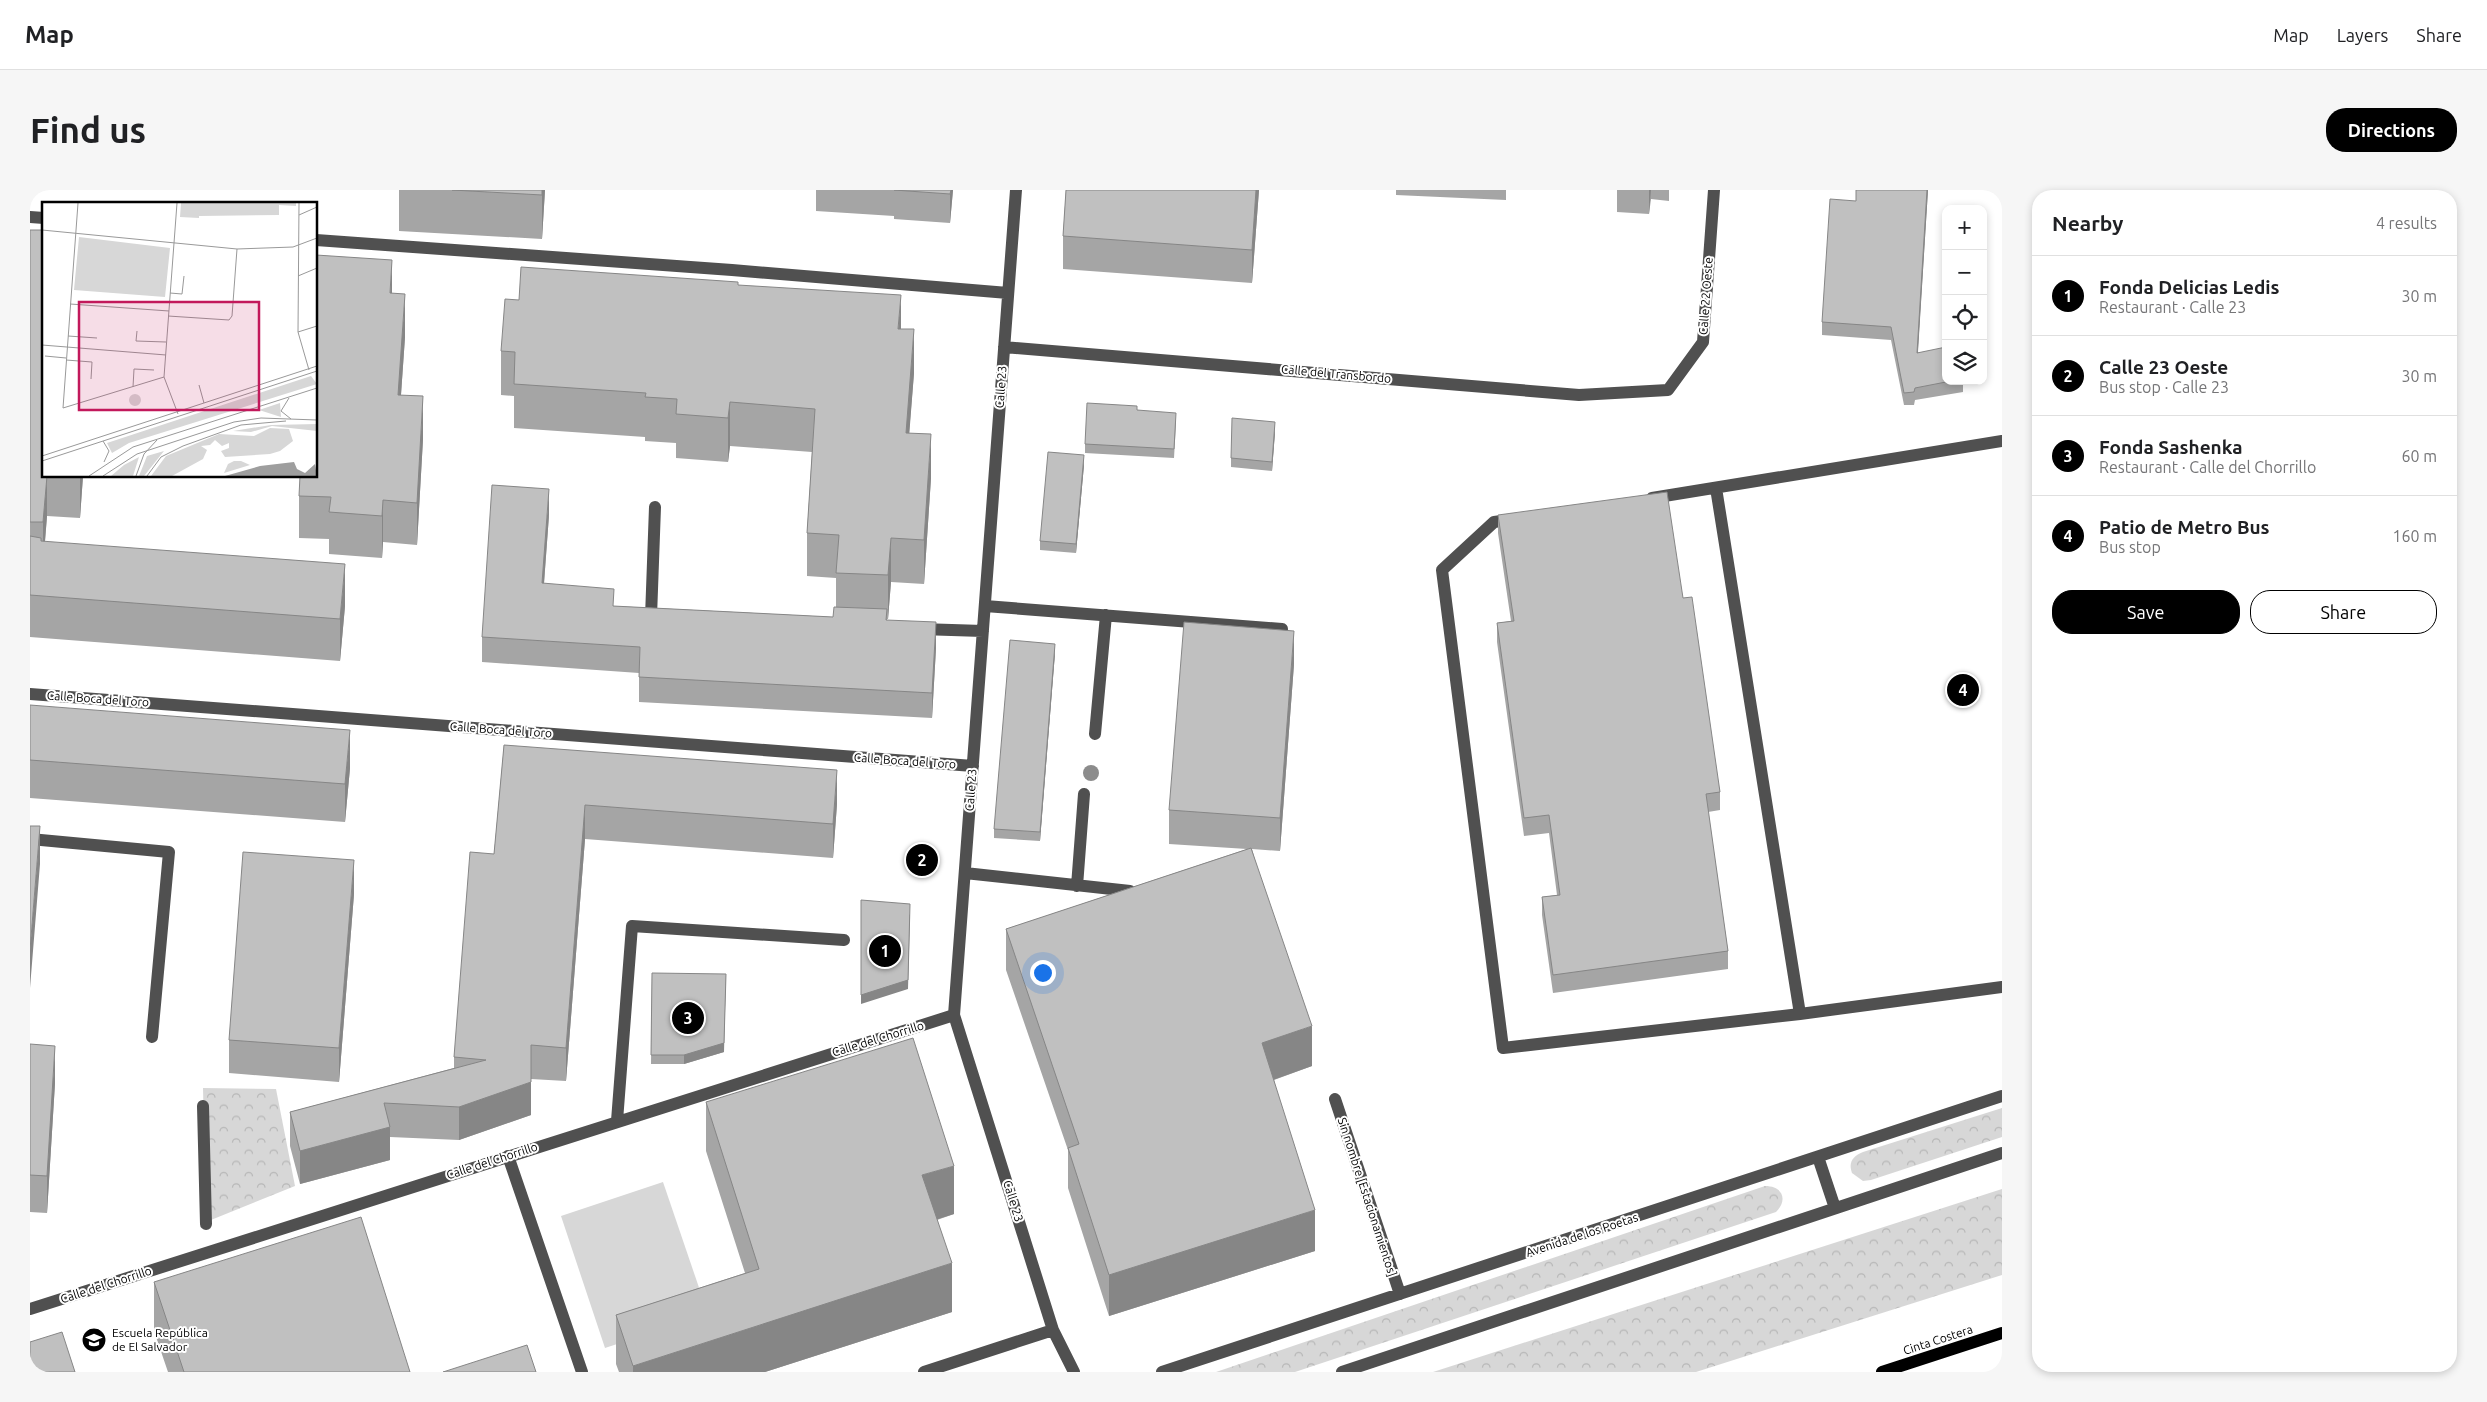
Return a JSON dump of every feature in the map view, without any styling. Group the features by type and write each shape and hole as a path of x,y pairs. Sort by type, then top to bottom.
{"main road":[{"name":"Cinta Costera","path":"1882,1372 2002,1333"}],"street":[{"name":"Calle 23","path":"1016,190 954,1015 1053,1330 1074,1372"},
{"name":"Calle 22 Oeste","path":"1668,390 1703,342 1714,190"},
{"path":"318,240 1008,292"},
{"name":"Calle del Transbordo","path":"1004,346 1579,394 1668,390"},
{"path":"1639,500 2002,441"},
{"path":"1716,488 1800,1014"},
{"path":"655,507 651,617 670,618"},
{"path":"1533,516 1494,522 1442,570 1503,1048 1800,1014 2002,987"},
{"path":"985,606 1282,629"},
{"path":"1095,734 1106,615"},
{"path":"905,628 983,631"},
{"name":"Calle Boca del Toro","path":"30,694 973,766"},
{"path":"1078,886 1084,794"},
{"path":"30,839 169,852 152,1037"},
{"path":"965,873 1130,891"},
{"path":"617,1121 632,926 844,940"},
{"name":"Calle del Chorrillo","path":"30,1309 954,1015"},
{"name":"Avenida de los Poetas","path":"1162,1372 2002,1096"},
{"name":"Sin nombre [Estacionamientos]","path":"1335,1099 1400,1294"},
{"path":"203,1106 206,1224"},
{"path":"1342,1372 2002,1153"},
{"path":"508,1156 582,1372"},
{"path":"1818,1157 1835,1208"},
{"path":"924,1372 1053,1330"}],"green space":[{"path":"203,1088 276,1089 295,1186 206,1222"},
{"path":"2002,1108 2002,1137 1871,1180 1863,1181 1852,1173 1851,1163 1856,1155"},
{"path":"663,1182 708,1314 605,1348 561,1216"},
{"path":"1765,1186 1776,1188 1782,1194 1782,1203 1776,1212 1295,1372 1216,1372"},
{"path":"2002,1189 2002,1275 1696,1372 1433,1372"}],"building":[{"path":"452,190 542,190 542,195"},
{"path":"894,190 951,190 950,194"},
{"path":"1066,190 1256,190 1252,250 1063,236"},
{"path":"1856,190 1927,190 1917,353 1942,348 1942,383 1915,388 1914,392 1904,393 1891,327 1822,322 1830,199 1856,201"},
{"path":"30,230 42,230 42,478 47,478 43,522 30,522"},
{"path":"318,255 392,260 390,293 405,294 398,395 423,396 417,503 383,500 382,516 329,512 331,497 299,496 300,478 318,478"},
{"path":"521,267 738,282 738,285 901,295 898,329 914,329 906,433 931,434 924,540 891,538 888,575 836,573 839,535 807,533 815,409 730,402 728,418 676,414 677,399 645,397 646,393 514,384 515,352 501,351 505,299 519,300"},
{"path":"1087,403 1137,406 1137,410 1176,413 1174,449 1085,444"},
{"path":"1232,418 1275,422 1272,462 1231,458"},
{"path":"1048,452 1084,455 1076,544 1040,541"},
{"path":"492,485 549,489 542,583 614,589 613,606 833,617 834,607 887,609 886,620 936,622 932,693 639,677 640,647 482,637"},
{"path":"1667,492 1683,598 1692,597 1720,792 1706,794 1728,951 1553,975 1542,897 1560,895 1549,815 1524,818 1497,623 1514,621 1498,515"},
{"path":"30,536 41,538 41,541 345,564 340,619 30,595"},
{"path":"1184,622 1294,631 1280,818 1169,810"},
{"path":"1010,640 1055,644 1040,832 994,829"},
{"path":"30,705 350,730 345,784 30,760"},
{"path":"504,745 837,770 833,824 585,805 566,1048 531,1045 531,1082 459,1107 384,1103 390,1127 300,1151 290,1112 486,1060 454,1057 470,852 494,854"},
{"path":"30,826 40,826 30,950"},
{"path":"1251,848 1312,1026 1262,1043 1315,1210 1109,1275 1068,1148 1079,1144 1006,929"},
{"path":"243,852 354,860 339,1048 229,1040"},
{"path":"861,900 910,904 908,980 861,995"},
{"path":"652,973 726,974 724,1043 684,1055 651,1055"},
{"path":"913,1038 954,1166 922,1175 952,1263 633,1366 616,1315 759,1269 706,1102"},
{"path":"30,1044 55,1046 47,1176 30,1175"},
{"path":"361,1217 410,1372 184,1372 154,1282"},
{"path":"62,1332 75,1372 30,1372 30,1342"},
{"path":"527,1345 536,1372 443,1372"}],"place":[{"name":"Patio de Metro Bus","path":"1963,690"},
{"name":"Calle 23 Oeste","path":"922,860"},
{"name":"Fonda Delicias Ledis","path":"885,951"},
{"name":"Fonda Sashenka","path":"688,1018"},
{"name":"Escuela República de El Salvador","path":"94,1340"}]}
